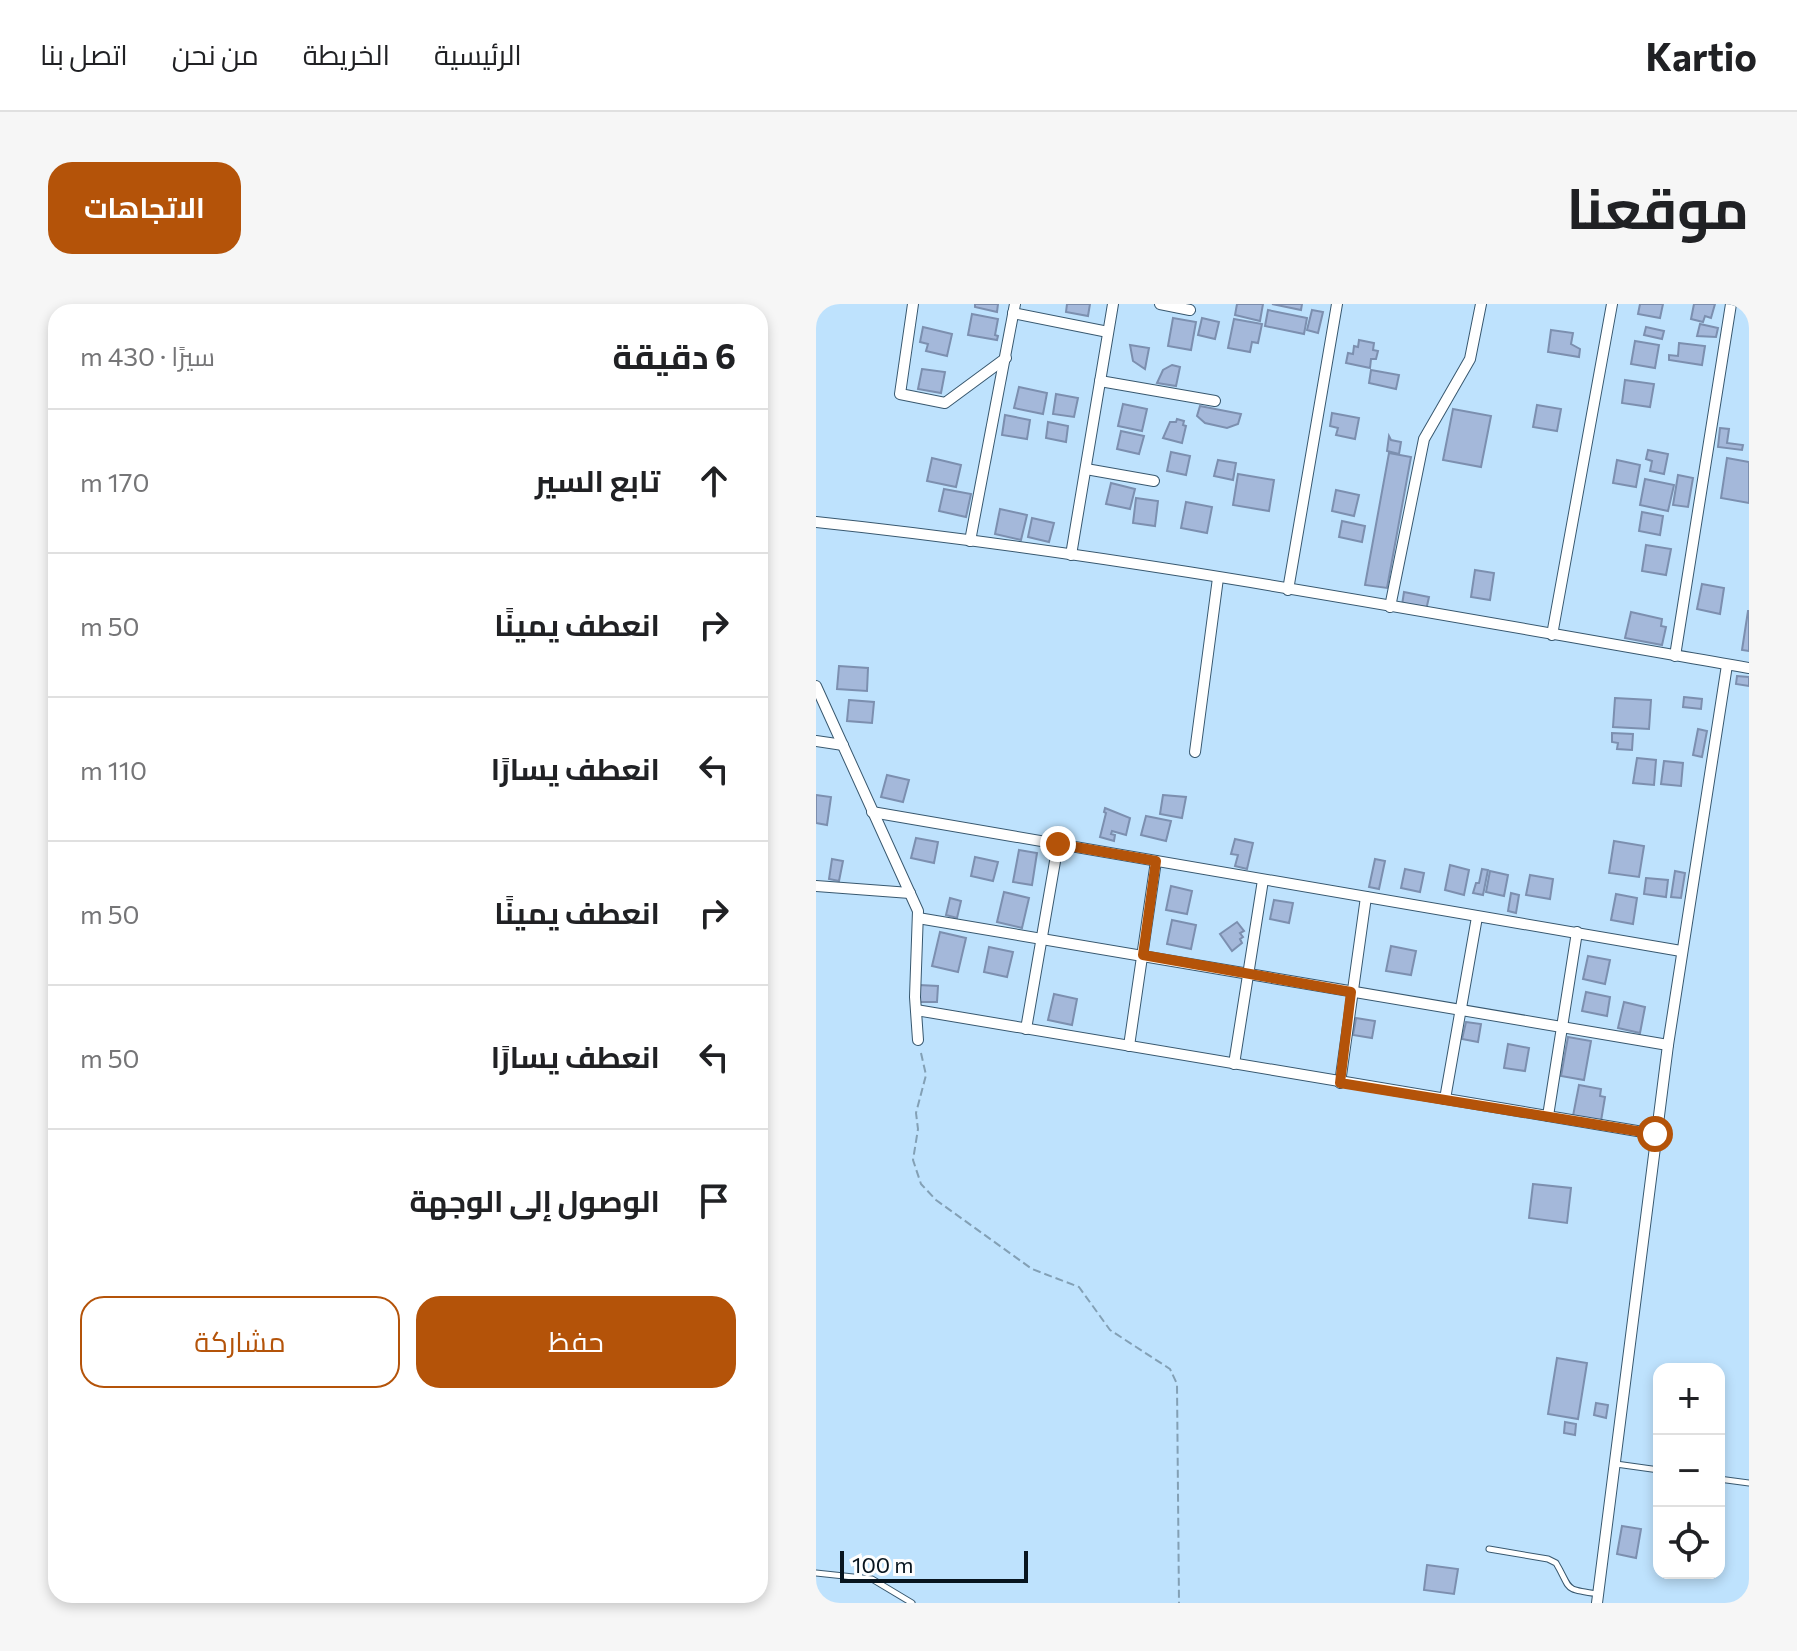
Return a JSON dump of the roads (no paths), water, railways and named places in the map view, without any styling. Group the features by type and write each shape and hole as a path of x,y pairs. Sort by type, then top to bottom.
{"street":[{"path":"913,304 900,394 945,403 1006,358"},
{"path":"1071,555 1113,304"},
{"path":"1160,304 1190,310"},
{"path":"1288,590 1337,304"},
{"path":"1390,607 1424,439 1470,359 1481,304"},
{"path":"1552,635 1612,304"},
{"path":"1675,656 1731,304"},
{"path":"970,541 1014,309 1108,332"},
{"path":"1100,381 1215,401"},
{"path":"1086,469 1154,481"},
{"path":"816,522 937,535 1218,578 1749,668"},
{"path":"1195,752 1218,578"},
{"path":"1598,1598 1655,1134 1727,665"},
{"path":"816,686 918,911 918,1040"},
{"path":"816,741 843,745"},
{"path":"872,812 1681,951"},
{"path":"1026,1029 1058,844"},
{"path":"1129,1046 1156,861"},
{"path":"1234,1064 1263,880"},
{"path":"816,886 910,893"},
{"path":"1340,1083 1366,897"},
{"path":"1445,1099 1477,917"},
{"path":"918,918 1668,1045"},
{"path":"1548,1116 1577,932"},
{"path":"916,1010 1655,1134"}],"lane":[{"path":"1615,1464 1653,1469"},
{"path":"1725,1480 1749,1483"},
{"path":"1489,1549 1548,1559 1556,1563 1562,1581 1568,1587 1598,1598"},
{"path":"816,1573 872,1579 912,1603"}]}
